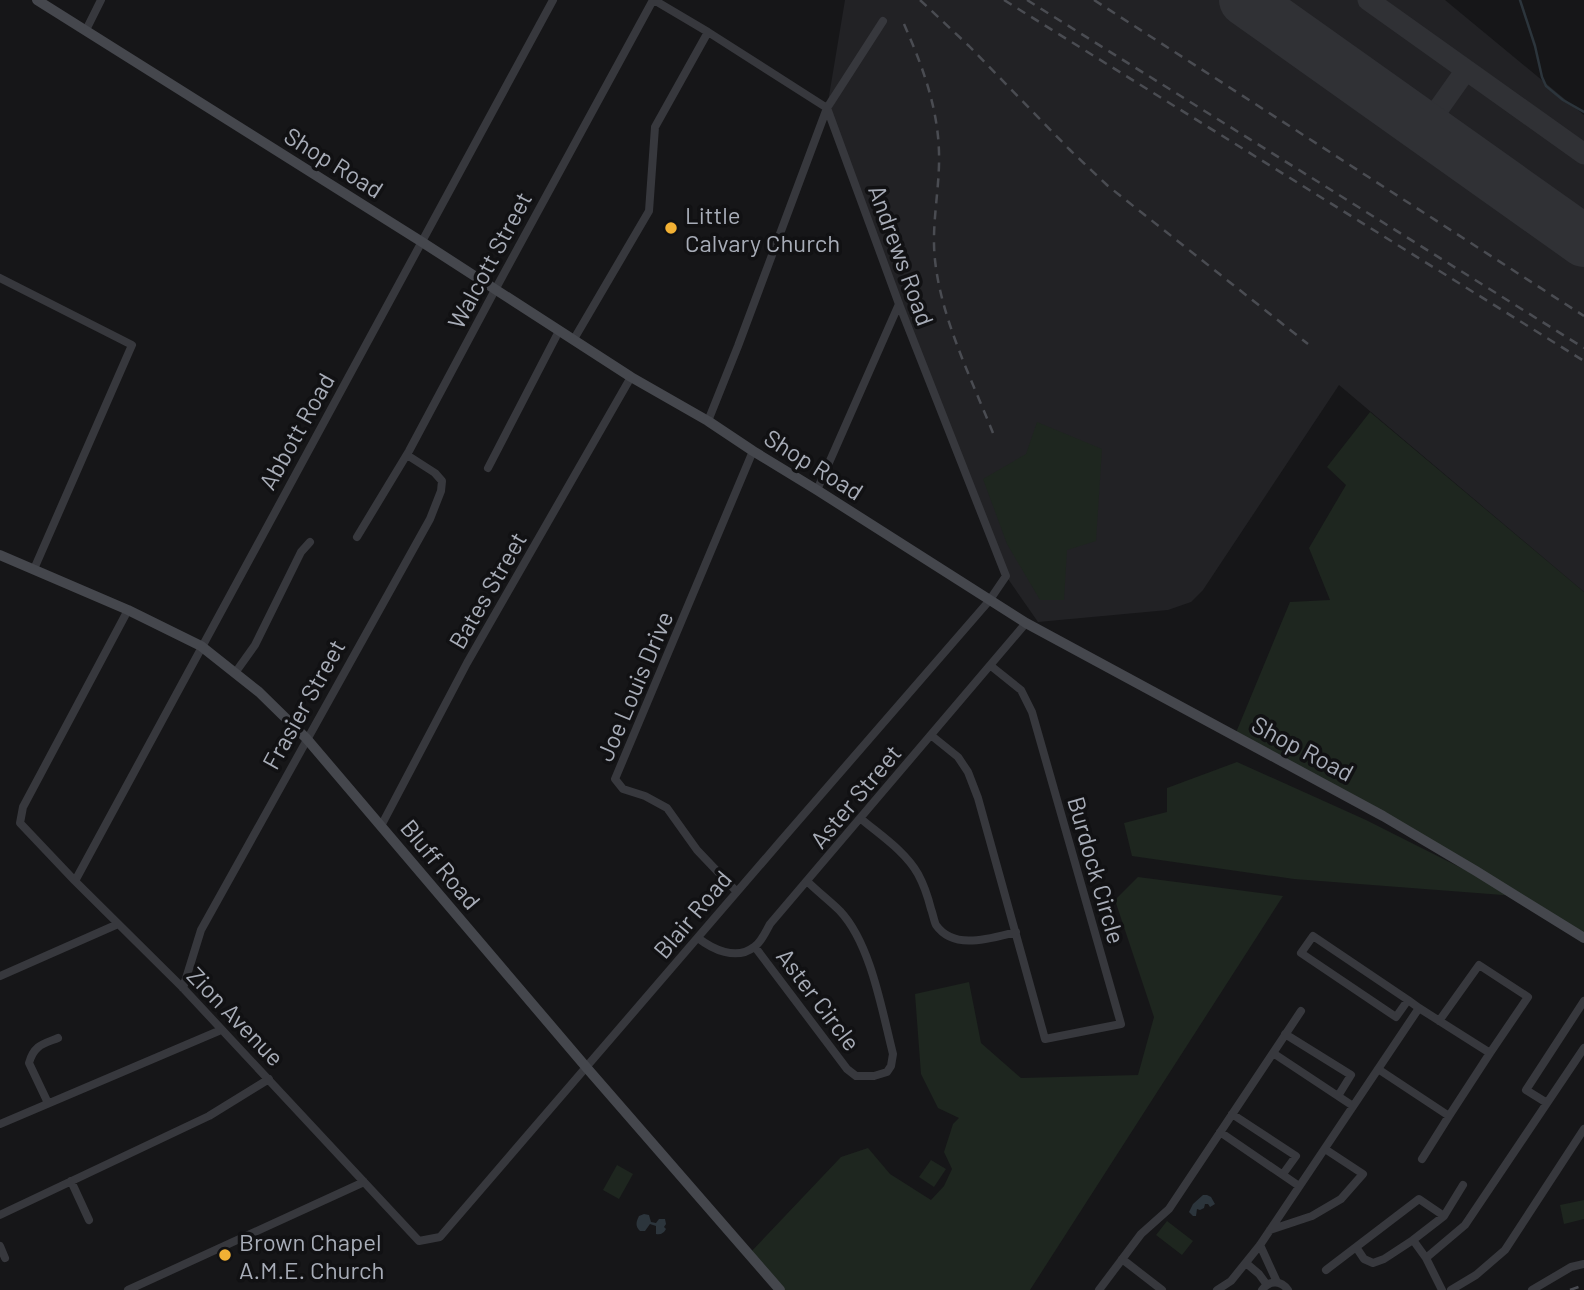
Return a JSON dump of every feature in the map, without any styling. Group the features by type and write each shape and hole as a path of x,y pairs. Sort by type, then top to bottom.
{"street":[{"name":"Shop Road","path":"37,0 631,377 708,421 989,601 1383,816 1584,938"},
{"path":"86,30 101,0"},
{"name":"Abbott Road","path":"75,881 553,0"},
{"path":"654,0 827,108"},
{"name":"Walcott Street","path":"357,537 407,454 654,0"},
{"path":"708,421 827,108 883,22"},
{"path":"573,339 649,211 655,127 708,32"},
{"name":"Andrews Road","path":"827,108 899,304 1006,576 989,601"},
{"path":"0,278 132,345 34,569"},
{"path":"817,490 899,304"},
{"path":"488,468 559,331"},
{"name":"Bates Street","path":"381,826 467,663 631,377"},
{"name":"Joe Louis Drive","path":"736,891 697,850 667,808 645,796 622,789 615,779 753,451"},
{"name":"Frasier Street","path":"183,988 201,930 430,519 442,481 407,454"},
{"path":"235,673 255,645 301,552 310,542"},
{"name":"Bluff Road","path":"0,555 128,610 201,646 259,692 306,738 780,1290"},
{"name":"Blair Road","path":"419,1241 440,1237 989,601"},
{"name":"Zion Avenue","path":"128,610 23,807 20,823 183,988 419,1241"},
{"name":"Aster Street","path":"755,947 770,925 1026,623"},
{"name":"Burdock Circle","path":"991,666 1021,690 1032,712 1121,1024 1045,1040 1016,932"},
{"path":"860,818 903,854 918,873 936,924 950,937 967,941 986,940 1016,932 978,798 968,772 958,757 932,736"},
{"name":"Aster Circle","path":"755,947 847,1069 856,1076 874,1076 887,1072 891,1066 892,1054 871,971 863,951 855,932 841,912 808,882"},
{"path":"0,976 118,924"},
{"path":"1408,1000 1396,1017 1301,953 1313,936 1490,1053"},
{"path":"698,937 710,947 725,953 742,953 755,947"},
{"path":"1422,1158 1528,997 1479,965 1439,1021"},
{"path":"1546,1104 1526,1090 1584,1001"},
{"path":"1217,1290 1231,1282 1260,1245 1419,1008"},
{"path":"1099,1290 1141,1234 1169,1209 1301,1011"},
{"path":"0,1124 221,1030"},
{"path":"1285,1034 1351,1076 1338,1096"},
{"path":"48,1103 29,1063 32,1052 42,1044 58,1038"},
{"path":"1426,1258 1465,1225 1584,1048"},
{"path":"1273,1053 1353,1106"},
{"path":"1378,1069 1449,1116"},
{"path":"0,1214 209,1116 269,1079"},
{"path":"1232,1114 1296,1156 1283,1174"},
{"path":"1451,1290 1476,1275 1505,1250 1584,1129"},
{"path":"1220,1132 1299,1186"},
{"path":"1270,1230 1312,1216 1341,1199 1363,1174 1325,1149"},
{"path":"71,1181 89,1220"},
{"path":"128,1290 364,1182"},
{"path":"1356,1247 1364,1259 1373,1263 1384,1259 1444,1216 1463,1185"},
{"path":"1326,1270 1419,1199 1444,1216"},
{"path":"1413,1240 1426,1258 1442,1290"},
{"path":"1260,1245 1277,1282 1288,1290"},
{"path":"0,1246 5,1258"},
{"path":"1122,1259 1163,1290"},
{"path":"1246,1263 1259,1274 1265,1287 1277,1282"},
{"path":"1532,1290 1571,1267 1584,1264"}],"shaded area":[{"path":"845,0 1445,0 1584,115 1584,592 1339,385 1203,590 1191,602 1168,610 1038,622 1006,576 827,108"},
{"path":"1370,412 1584,592 1584,938 1516,896 1294,879 1132,856 1124,823 1167,812 1167,788 1237,762 1366,820 1503,889 1235,735 1290,602 1330,600 1309,548 1346,485 1327,467"},
{"path":"1037,422 1102,449 1096,541 1067,550 1064,600 1040,600 1007,544 983,479 1026,454"},
{"path":"1138,877 1283,896 1030,1290 780,1290 749,1254 841,1157 868,1148 890,1174 931,1200 944,1186 952,1169 944,1152 953,1124 959,1118 938,1108 921,1074 915,994 969,982 981,1043 1021,1078 1138,1075 1154,1017 1115,900"},
{"path":"931,1160 946,1169 934,1187 919,1177"},
{"path":"617,1165 633,1174 619,1199 603,1190"},
{"path":"1203,1195 1211,1197 1215,1204 1210,1207 1205,1204 1204,1208 1197,1209 1196,1216 1193,1216 1189,1212"},
{"path":"1584,1200 1584,1219 1564,1224 1560,1205"},
{"path":"649,1215 651,1222 665,1219 664,1232 656,1234 656,1226 650,1224 645,1231 640,1231 637,1222 639,1216"},
{"path":"1167,1221 1193,1241 1182,1255 1156,1235"}],"waterway":[{"path":"1520,0 1546,86 1584,112"}],"taxiway":[{"path":"1368,0 1584,154"},
{"path":"1425,128 1466,70"}],"runway":[{"path":"1245,0 1584,241"}],"railway":[{"path":"920,0 1108,186 1308,344"},
{"path":"1004,0 1584,361"},
{"path":"1027,0 1584,348"},
{"path":"1094,0 1584,316"},
{"path":"904,24 928,87 936,119 939,166 934,247 938,282 958,348 993,433"},
{"path":"1570,1290 1584,1285"}],"place":[{"name":"Little Calvary Church","path":"671,228"},
{"name":"Brown Chapel A.M.E. Church","path":"225,1255"}]}
